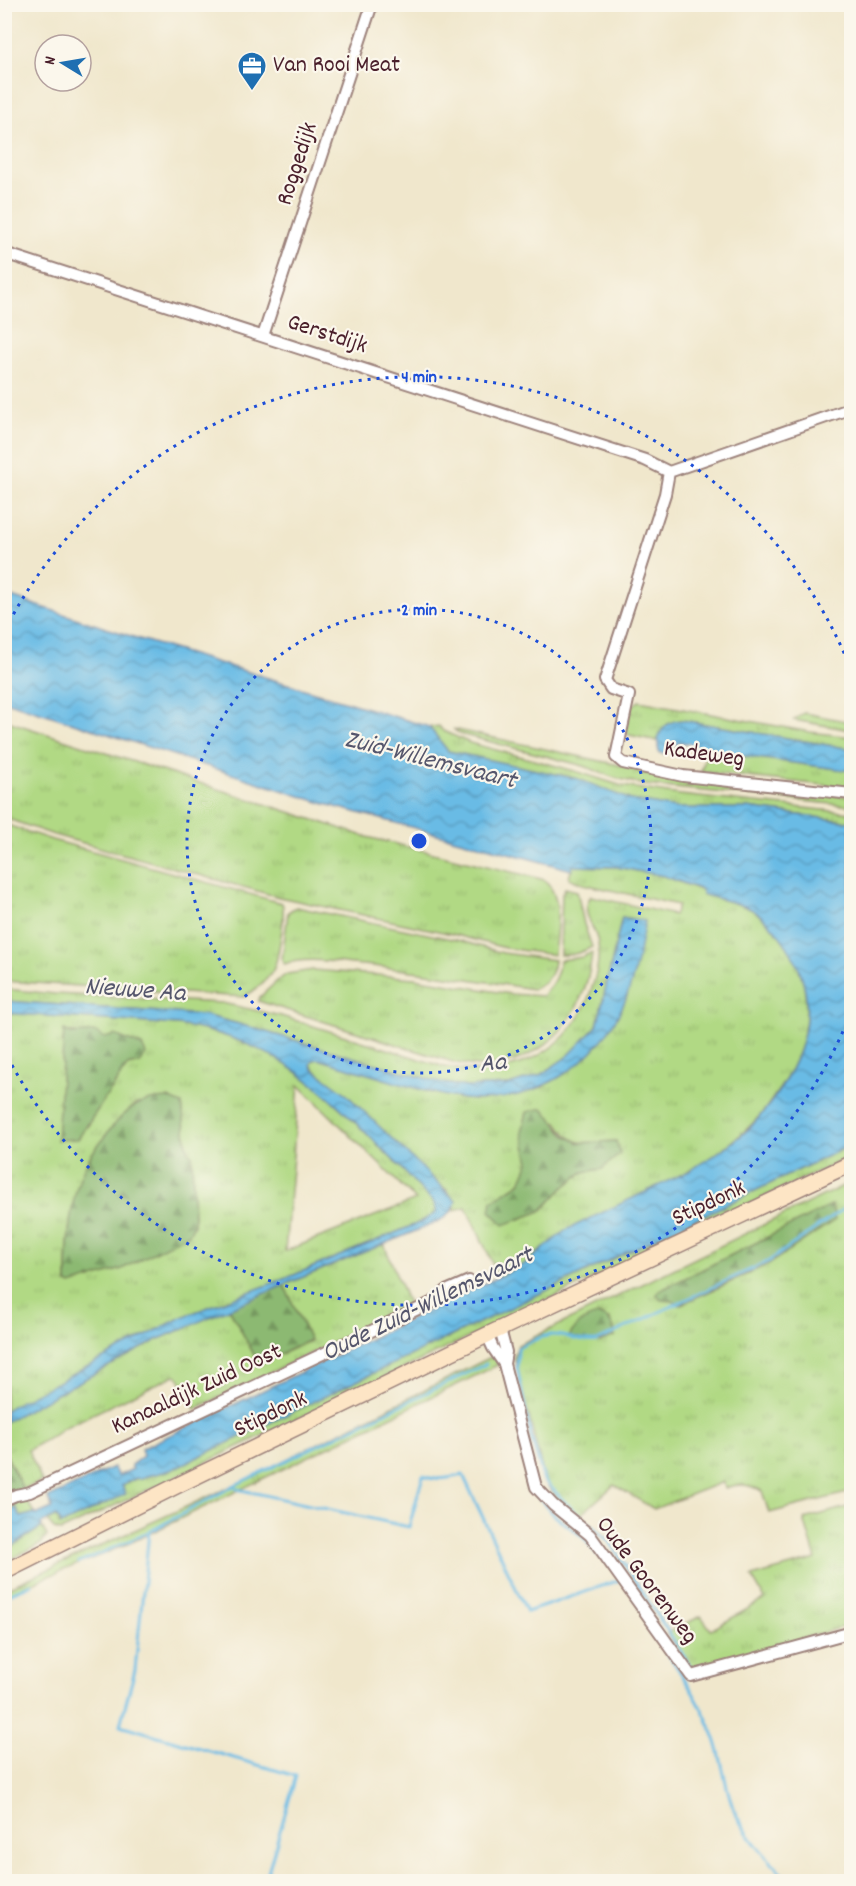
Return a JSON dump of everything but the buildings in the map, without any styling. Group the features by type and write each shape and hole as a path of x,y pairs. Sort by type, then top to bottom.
{"main road":[{"name":"Stipdonk","path":"4,1572 493,1332 852,1163"}],"street":[{"name":"Roggedijk","path":"263,336 372,4"},
{"name":"Gerstdijk","path":"4,253 645,460 669,472"},
{"path":"669,472 852,408"},
{"name":"Kadeweg","path":"669,472 666,494 605,680 611,689 629,695 616,757 623,763 683,776 852,794"},
{"name":"Kanaaldijk Zuid Oost","path":"4,1500 30,1492 437,1300 446,1291 469,1281"},
{"name":"Oude Goorenweg","path":"493,1332 506,1352 504,1364 537,1486 553,1505 590,1535 691,1676 852,1632"}],"green space":[{"path":"639,701 810,732 851,737 851,749 682,720 666,726 658,741 629,735 625,731 632,706"},
{"path":"804,713 851,722 851,730 794,720"},
{"path":"4,720 367,837 545,880 555,896 557,906 554,955 505,948 452,934 279,897 54,835 5,818"},
{"path":"439,726 443,731 470,743 622,786 680,795 851,813 851,822 748,808 676,808 631,800 578,779 448,751 429,727"},
{"path":"453,729 619,765 644,773 851,797 851,806 645,785 612,777 584,766 460,734"},
{"path":"707,751 851,771 851,788 701,772"},
{"path":"4,824 52,840 282,903 281,938 272,972 244,997 5,981"},
{"path":"572,866 617,867 664,876 703,891 702,894 736,903 754,911 778,934 792,954 802,975 806,999 803,1039 788,1076 760,1116 725,1147 696,1166 541,1250 526,1263 499,1277 466,1207 452,1211 455,1207 448,1191 428,1175 343,1091 316,1072 311,1064 313,1060 319,1059 428,1092 463,1099 478,1100 543,1087 626,999 645,921 622,917 597,1026 568,1056 540,1075 509,1085 467,1087 438,1082 204,1015 5,1001 5,989 222,1003 281,1016 445,1067 488,1070 509,1067 547,1050 563,1037 576,1021 587,1001 595,977 598,952 598,943 587,914 591,896 674,915 678,905 583,884 569,878","holes":["557,1122 563,1131 576,1141 589,1143 616,1141 602,1169 583,1172 564,1187 541,1211 492,1201 520,1183 530,1162 522,1132"]},
{"path":"565,888 577,891 592,947 569,955 560,955 562,894"},
{"path":"296,907 461,941 503,953 554,960 552,970 542,984 533,989 333,962 303,960 284,964 282,960 288,912"},
{"path":"592,952 584,989 577,1006 555,1036 525,1057 494,1066 456,1063 258,1001 287,974 313,970 414,978 510,994 542,996 554,980 560,960 583,957"},
{"path":"5,1013 178,1025 214,1032 246,1044 275,1058 325,1094 433,1201 437,1212 421,1222 289,1277 182,1317 5,1411","holes":["64,1031 105,1038 140,1063 127,1066 93,1115 88,1127 58,1140","299,1085 416,1200 285,1251","136,1104 182,1104 187,1148 192,1156 194,1224 189,1234 67,1283 69,1231 79,1184 100,1143 116,1123"]},
{"path":"64,1030 72,1034 96,1032 105,1038 115,1035 142,1046 146,1054 140,1063 127,1066 78,1139 57,1140"},
{"path":"168,1098 182,1104 187,1147 192,1156 194,1224 189,1234 122,1269 71,1285 67,1283 70,1220 77,1188 88,1160 125,1113 143,1102"},
{"path":"543,1108 565,1135 579,1143 616,1141 620,1154 602,1169 583,1172 564,1187 541,1211 504,1225 490,1211 492,1201 520,1183 529,1162 522,1132 527,1112"},
{"path":"851,1145 851,1156 61,1531 54,1529 47,1521 56,1516 60,1525 125,1494 122,1485 137,1478 171,1470"},
{"path":"851,1182 851,1492 769,1513 762,1491 748,1486 735,1485 725,1488 723,1482 654,1509 614,1485 577,1518 555,1496 545,1480 514,1357 518,1345","holes":["832,1205 802,1240 764,1266 679,1305 659,1291","609,1319 614,1329 601,1342 569,1337"]},
{"path":"832,1205 835,1220 770,1263 679,1305 673,1301 661,1300 657,1295 659,1291"},
{"path":"384,1244 409,1306 195,1409 178,1376 175,1375 61,1429 28,1450 42,1481 23,1489 5,1452 4,1422 159,1339 229,1308 259,1364 310,1341 284,1285"},
{"path":"284,1285 310,1340 259,1364 229,1308"},
{"path":"598,1315 610,1322 615,1336 597,1341 569,1337 581,1323"},
{"path":"493,1356 498,1365 134,1541 5,1596 5,1589 245,1480"},
{"path":"4,1452 23,1489 5,1494 4,1494"},
{"path":"18,1499 26,1500 35,1513 21,1517 16,1507 5,1514 5,1505"},
{"path":"851,1506 851,1625 691,1670 667,1633 701,1616 711,1630 765,1599 752,1577 816,1559 804,1519"},
{"path":"42,1527 47,1536 41,1544 5,1562 5,1551"}],"water":[{"name":"Zuid-Willemsvaart","path":"5,595 146,641 429,727 448,751 578,779 631,800 676,808 748,808 851,822 851,1145 171,1470 137,1478 122,1485 126,1494 61,1525 56,1516 41,1524 42,1527 5,1551 5,1514 16,1507 21,1517 35,1513 36,1515 52,1508 48,1498 113,1467 118,1476 133,1469 131,1465 143,1456 141,1449 513,1270 526,1263 566,1230 691,1170 716,1154 754,1123 780,1089 799,1051 807,1011 805,990 799,969 791,953 768,922 754,911 702,894 702,890 664,876 616,867 572,866 572,870 325,804 5,701"},
{"path":"682,720 851,749 851,771 707,751 686,743 676,744 669,752 663,754 659,752 658,740 662,730 670,723"},
{"path":"622,917 645,921 625,1001 613,1024 581,1062 539,1088 491,1099 465,1099 394,1082 319,1059 313,1060 311,1064 313,1069 343,1091 456,1201 452,1211 440,1221 159,1339 5,1422 5,1411 12,1406 182,1317 289,1277 421,1222 437,1212 433,1201 349,1116 301,1075 275,1058 214,1032 178,1025 5,1013 5,1001 204,1015 438,1082 467,1087 509,1085 540,1075 568,1056 597,1026"}],"waterway":[{"path":"700,1669 691,1667 610,1542 544,1480 531,1437 517,1367 518,1348 550,1335 597,1341 769,1261 852,1203"},
{"path":"235,1485 486,1364"},
{"path":"79,1563 149,1532 235,1485 237,1489 409,1527 423,1476 438,1479 463,1475 527,1612 619,1580"},
{"path":"538,1496 554,1515 583,1537 597,1554"},
{"path":"149,1532 135,1670 120,1725 296,1776 265,1882"},
{"path":"4,1596 32,1584"},
{"path":"658,1639 690,1688 710,1726 730,1799 738,1818 755,1844 790,1882"}],"place":[{"name":"Van Rooi Meat","path":"252,92"}],"water label":[{"name":"Nieuwe Aa","path":"135,991"},
{"name":"Aa","path":"493,1064"},
{"name":"Oude Zuid-Willemsvaart","path":"428,1305"}]}
